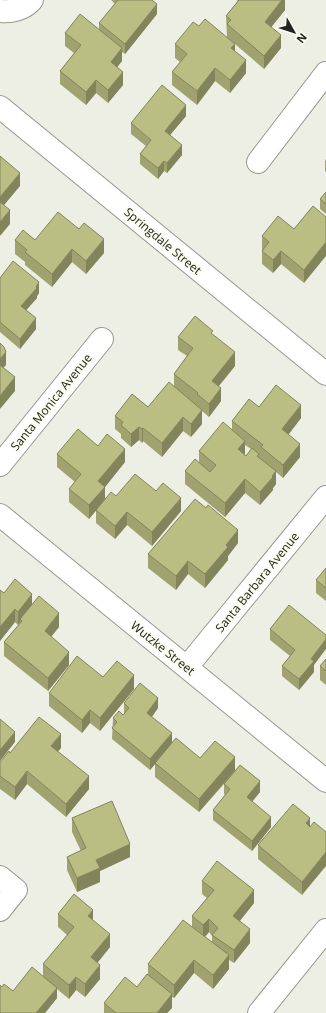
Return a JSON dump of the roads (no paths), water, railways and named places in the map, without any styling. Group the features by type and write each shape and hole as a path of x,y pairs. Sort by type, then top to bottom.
{"street":[{"path":"0,11 8,12 29,3"},
{"path":"258,162 326,73"},
{"name":"Springdale Street","path":"0,107 326,374"},
{"name":"Santa Monica Avenue","path":"0,465 102,339"},
{"name":"Santa Barbara Avenue","path":"187,667 326,497"},
{"name":"Wutzke Street","path":"0,515 326,781"},
{"path":"0,910 8,884"},
{"path":"258,1013 326,930"}]}
